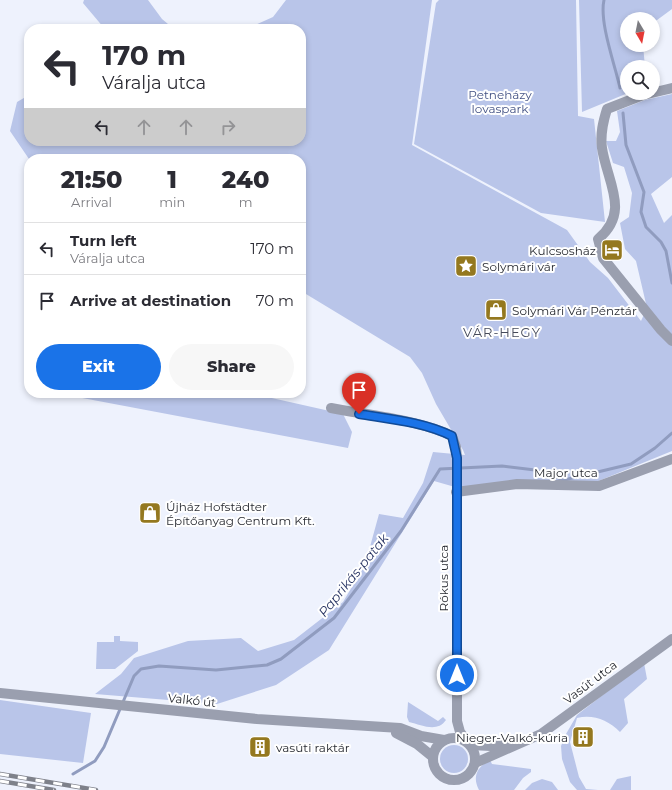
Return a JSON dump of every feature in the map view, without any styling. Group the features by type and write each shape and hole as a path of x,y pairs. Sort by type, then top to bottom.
{"street":[{"path":"672,88 643,95 607,109 601,129 602,149 614,191 614,214 612,225 598,239 603,258 661,330 672,340"},
{"name":"Rókus utca","path":"331,408 417,424 442,431 452,436 457,458 457,721 460,732 468,743"},
{"name":"Major utca","path":"456,492 517,484 599,486 672,459"},
{"name":"Vasút utca","path":"475,763 541,734 654,650 672,639"},
{"name":"Valkó út","path":"0,693 257,719 400,728 422,736 445,739"},
{"path":"445,739 459,738 468,743 475,753 475,763 472,771 464,778 455,780 448,779 438,772 434,766 433,757 436,747 453,731 457,721"},
{"path":"382,727 408,738 433,757"},
{"name":"Vasút utca","path":"468,743 491,746 521,742"}],"green space":[{"path":"84,0 148,0 162,19 168,24 101,24 83,3"},
{"path":"286,0 432,0 412,145 567,230 590,262 608,278 641,321 647,308 636,261 625,249 620,223 629,217 632,193 624,167 613,163 606,141 616,141 620,132 617,111 645,100 660,100 660,97 672,94 672,177 651,194 664,223 672,215 672,451 596,482 462,489 434,481 329,650 276,685 217,704 95,694 121,674 134,658 188,641 241,638 258,651 294,640 343,602 365,565 379,514 403,518 423,483 433,452 465,455 436,404 422,373 410,357 306,294 306,154 26,154 10,131 17,102 24,98 24,146 306,146 306,24 257,24 273,17"},
{"name":"Petneházy lovaspark","path":"439,0 576,0 578,116 594,119 605,222 541,213 414,144 436,3"},
{"path":"579,0 672,0 672,9 660,18 660,12 620,12 620,52 644,52 644,60 620,60 620,96 582,112"},
{"path":"82,398 272,398 343,414 352,432 348,448"},
{"path":"114,636 120,636 120,641 138,642 138,651 115,669 96,669 97,642 114,642"},
{"path":"644,663 647,679 624,699 628,723 620,732 610,724 600,719 589,717 577,718 570,742 579,777 586,789 598,790 577,790 570,782 562,759 561,746 566,734 577,715"},
{"path":"0,700 91,713 83,763 0,754"},
{"path":"408,702 438,721 443,717 446,720 442,724 434,727 409,722 407,717"},
{"path":"454,745 460,746 464,749 467,753 467,765 464,769 460,772 454,773 448,772 444,769 441,765 440,759 441,753 444,749 448,746"},
{"path":"490,760 492,764 531,769 531,772 523,778 514,790 479,790 476,781 477,773 482,766"},
{"path":"631,776 631,790 610,790 617,779"},
{"path":"542,779 552,782 558,790 525,790 532,783"}],"waterway":[{"name":"Paprikás-patak","path":"604,0 603,9 608,44 620,88"},
{"name":"Paprikás-patak","path":"623,113 626,145 644,192 641,212 646,227 661,242 666,251 672,283"},
{"name":"Paprikás-patak","path":"73,774 95,761 104,747 134,676 141,669 159,666 216,670 267,665 281,659 334,618 401,531 440,469 502,466 535,470 564,480 631,464 655,448 672,433"}],"railway":[{"path":"0,774 96,790"},
{"path":"0,781 54,790"}],"place":[{"name":"Kulcsosház","path":"612,250"},
{"name":"Solymári vár","path":"466,266"},
{"name":"Solymári Vár Pénztár","path":"496,310"},
{"name":"Újház Hofstädter Építőanyag Centrum Kft.","path":"150,513"},
{"name":"Nieger-Valkó-kúria","path":"583,737"},
{"name":"vasúti raktár","path":"260,747"}],"district":[{"name":"VÁR-HEGY","path":"502,332"}],"route":[{"path":"359,414 417,424 442,431 452,436 456,447 457,458 457,675"}]}
